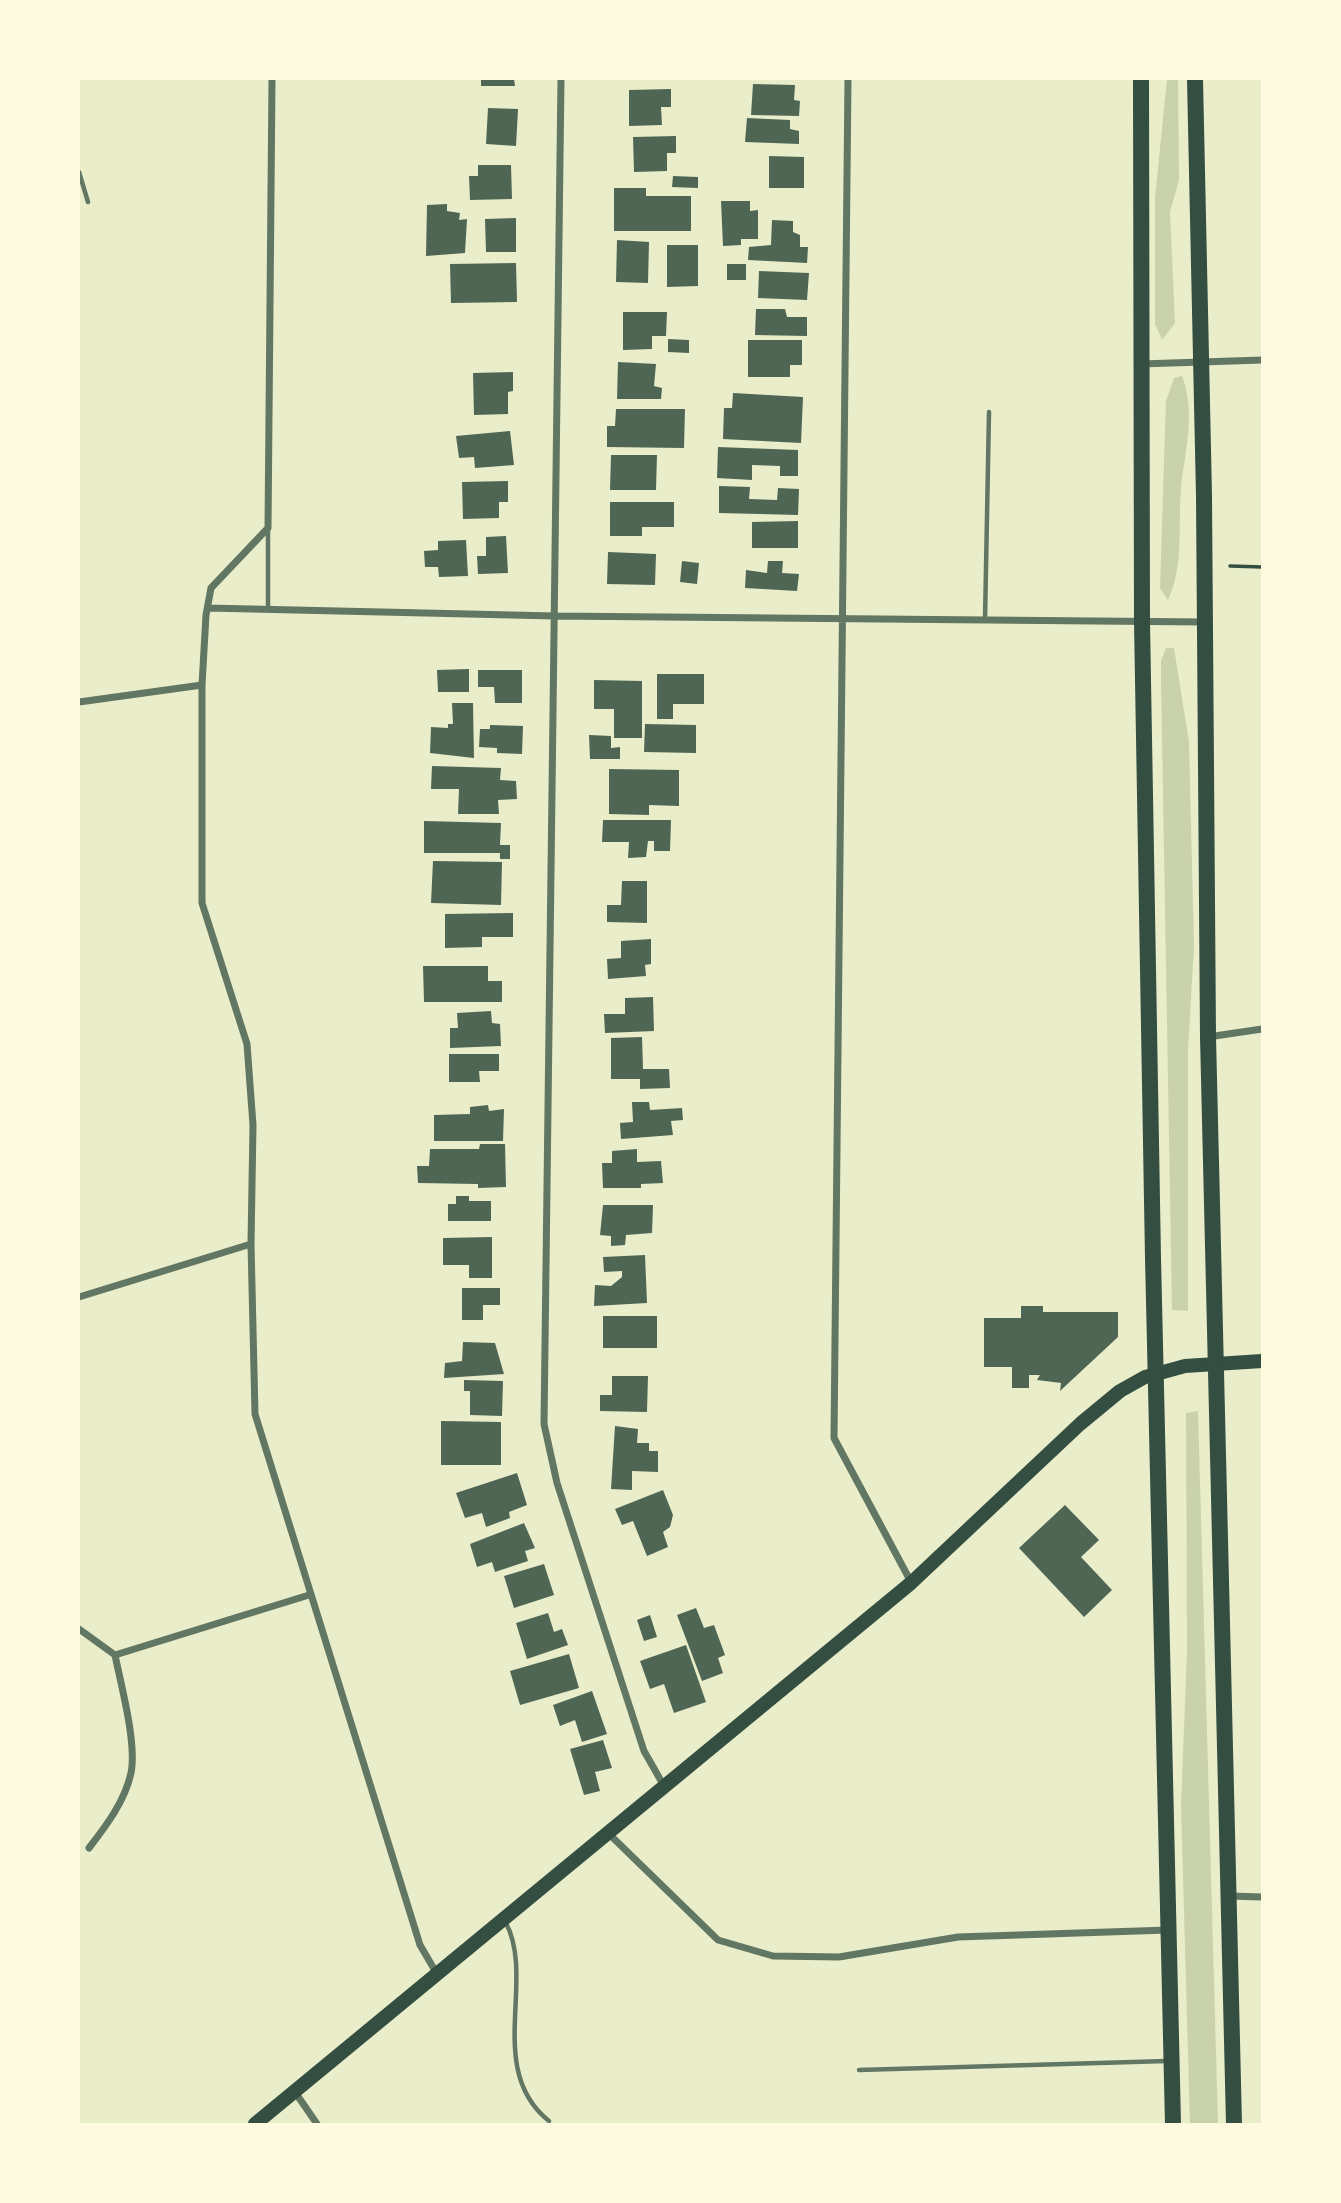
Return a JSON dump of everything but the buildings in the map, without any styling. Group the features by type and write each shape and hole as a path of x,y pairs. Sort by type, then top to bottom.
{"highway":[{"path":"1141,79 1142,622 1173,2124"},
{"path":"1195,79 1202,361 1208,1037 1214,1362 1234,2124"}],"main road":[{"path":"255,2124 911,1583 1080,1424 1120,1391 1156,1373 1214,1362 1262,1361"}],"street":[{"path":"272,79 268,528 211,588 202,685 202,903 247,1044 253,1125 251,1244 255,1414 309,1595 421,1945 437,1974"},
{"path":"561,79 544,1424 557,1483 644,1751 665,1786"},
{"path":"848,79 834,1438 911,1583"},
{"path":"1140,364 1262,360"},
{"path":"208,608 555,616 1205,622"},
{"path":"79,702 202,685"},
{"path":"1208,1037 1262,1029"},
{"path":"79,1297 251,1244"},
{"path":"115,1655 309,1595"},
{"path":"79,1629 115,1655 128,1722 131,1772 113,1817 89,1848"},
{"path":"608,1833 718,1940 773,1956 839,1958 958,1937 1169,1930"},
{"path":"1228,1896 1262,1896"},
{"path":"295,2092 317,2124"}],"lane":[{"path":"79,172 88,202"},
{"path":"985,620 989,412"},
{"path":"268,528 268,609"},
{"path":"504,1919 515,1947 514,2017 519,2076 533,2105 549,2121"},
{"path":"859,2070 1171,2061"}],"path":[{"path":"1230,566 1262,567"}],"green space":[{"path":"1167,79 1178,79 1179,180 1170,212 1175,323 1162,340 1155,324 1155,198"},
{"path":"1182,376 1189,418 1181,488 1178,559 1168,600 1160,588 1166,401 1174,378"},
{"path":"1166,648 1174,648 1189,742 1194,947 1188,1049 1188,1311 1172,1310 1161,680 1161,661"},
{"path":"1198,1411 1218,2124 1190,2124 1181,1805 1187,1651 1186,1413"}]}
